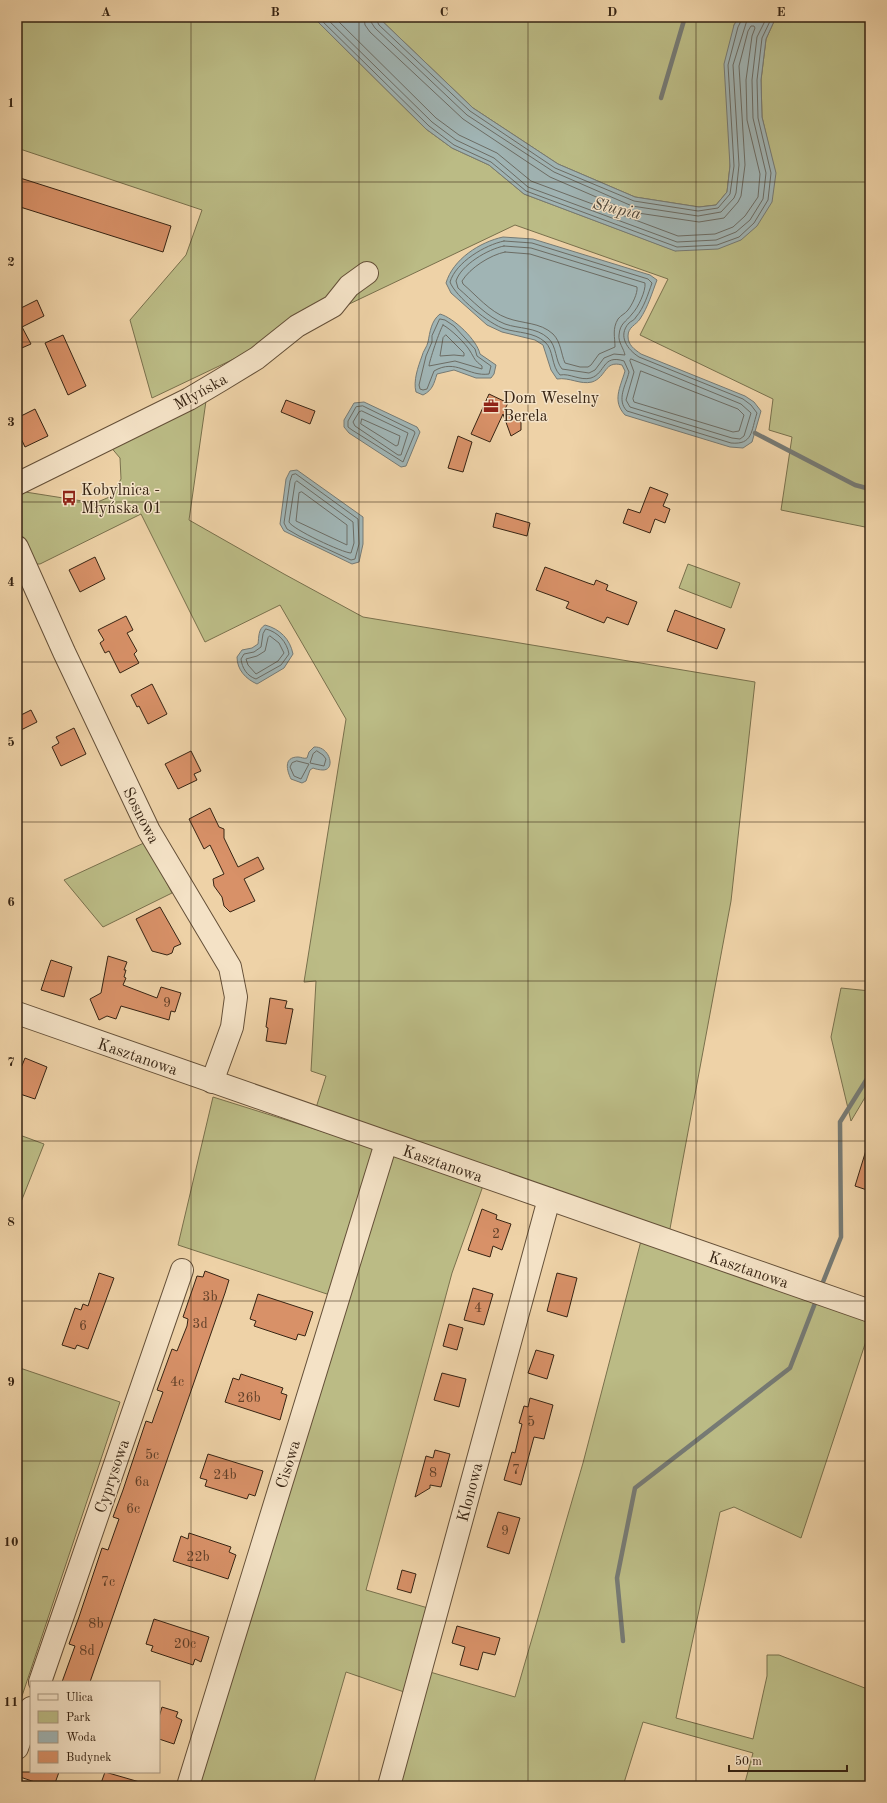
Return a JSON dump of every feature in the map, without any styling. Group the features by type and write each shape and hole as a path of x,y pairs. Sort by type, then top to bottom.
{"street":[{"name":"Młyńska","path":"17,484 189,399 221,380 257,358 297,326 333,306 348,286 367,273"},
{"name":"Sosnowa","path":"17,547 64,652 149,831 230,966 236,997 232,1026 212,1082"},
{"name":"Kasztanowa","path":"17,1013 870,1311"},
{"name":"Cisowa","path":"188,1786 386,1143"},
{"name":"Klonowa","path":"389,1786 549,1199"},
{"name":"Cyprysowa","path":"40,1681 182,1270"},
{"path":"17,1748 30,1711"}],"green space":[{"path":"17,17 313,17 426,129 452,148 489,165 524,194 676,251 775,173 762,117 761,80 766,39 776,17 870,17 870,528 781,510 792,437 769,430 773,399 640,335 668,279 515,225 152,398 130,320 186,255 202,210 17,148"},
{"path":"378,17 739,17 734,25 730,166 727,192 716,205 699,207 635,197 558,164 473,108"},
{"path":"206,401 189,520 363,617 755,682 731,901 669,1234 315,1111 326,1076 311,1071 316,981 304,982 346,719 280,605 205,642 141,514 40,564 33,564 17,531 17,492 19,491 95,503 112,496 121,479 120,458 109,445"},
{"path":"688,564 740,583 731,608 679,588"},
{"path":"146,842 172,893 103,927 64,880"},
{"path":"841,988 870,991 870,1089 851,1121 831,1037"},
{"path":"213,1097 375,1148 330,1295 178,1245"},
{"path":"17,1134 44,1144 17,1212"},
{"path":"389,1153 484,1183 452,1273 366,1590 428,1608 407,1693 346,1672 313,1786 193,1786"},
{"path":"642,1237 866,1318 869,1332 801,1538 734,1507 720,1512 676,1718 753,1739 767,1676 767,1655 779,1655 870,1690 870,1786 744,1786 753,1753 643,1722 623,1786 397,1786 430,1672 515,1697 583,1463"},
{"path":"17,1367 120,1402 17,1711"}],"water":[{"name":"Słupia","path":"313,17 378,17 473,108 558,164 635,197 699,207 716,205 727,192 730,166 724,64 734,25 739,17 776,17 766,39 761,80 762,117 776,173 772,202 757,226 741,240 718,249 675,251 524,194 489,165 452,148 426,129"},
{"path":"503,237 533,239 650,275 657,280 643,314 629,330 628,339 630,344 641,354 745,396 754,402 761,411 752,442 743,448 730,447 625,415 621,410 618,399 619,389 625,371 622,365 612,365 597,380 588,383 557,379 551,370 543,345 535,340 502,332 487,325 451,293 446,283 455,266 468,253 485,243"},
{"path":"440,314 452,320 464,330 478,348 480,354 496,365 494,374 491,378 476,378 454,370 437,374 431,389 423,395 416,392 416,374 433,323"},
{"path":"364,402 417,427 420,432 406,466 401,467 349,433 344,427 344,420 354,403"},
{"path":"297,470 363,517 363,544 359,562 352,564 284,531 280,524 286,479 290,471"},
{"path":"265,625 284,635 292,649 293,654 284,668 257,684 249,680 240,670 237,657 242,650 252,648 258,644 260,631"},
{"path":"314,747 324,750 327,754 330,762 327,769 323,770 313,768 310,770 306,781 302,783 291,779 287,765 290,759 298,757 307,758 309,752"}],"building":[{"path":"17,177 171,226 163,252 17,206"},
{"path":"37,300 44,316 22,327 31,344 17,350 17,310"},
{"path":"63,335 86,386 68,395 45,343"},
{"path":"489,394 508,403 504,411 521,421 521,430 511,436 503,414 490,442 471,434"},
{"path":"286,400 315,411 310,424 281,412"},
{"path":"35,409 48,436 25,447 17,430 17,418"},
{"path":"458,436 472,442 463,472 448,468"},
{"path":"650,487 668,494 663,506 670,509 665,523 655,519 650,533 623,523 628,509 640,513"},
{"path":"496,513 530,523 527,536 493,527"},
{"path":"95,557 105,579 80,592 69,570"},
{"path":"545,567 594,585 596,580 608,585 606,590 637,602 628,625 607,617 604,623 566,608 569,602 536,590"},
{"path":"675,610 725,629 717,649 667,631"},
{"path":"126,616 133,630 127,633 137,651 134,654 139,663 120,673 109,651 105,653 100,643 104,640 98,630"},
{"path":"152,684 167,714 148,724 139,706 137,707 131,695"},
{"path":"31,710 37,722 17,732 17,717"},
{"path":"74,728 86,754 61,766 52,747 59,743 56,737"},
{"path":"191,751 201,771 194,774 197,780 178,789 165,764"},
{"path":"210,808 219,827 224,829 224,838 238,867 258,857 264,869 244,879 255,901 230,912 224,906 222,897 214,886 213,879 224,874 210,845 204,849 189,819"},
{"path":"160,907 181,944 174,947 172,953 167,955 152,951 136,919"},
{"path":"108,956 127,962 124,970 126,970 124,977 126,978 123,985 157,998 161,987 181,993 175,1012 171,1011 169,1020 121,1006 116,1019 107,1016 99,1020 90,999 101,993"},
{"path":"51,960 72,967 64,997 41,990"},
{"path":"270,998 287,1001 285,1008 293,1009 286,1044 266,1041 268,1028 266,1027"},
{"path":"25,1058 47,1067 35,1099 17,1093 17,1078"},
{"path":"867,1147 870,1147 870,1191 855,1186"},
{"path":"482,1209 497,1215 496,1219 511,1224 502,1250 493,1246 490,1257 468,1250"},
{"path":"205,1271 229,1280 90,1681 62,1681 75,1646 69,1644 102,1548 108,1550 119,1519 113,1517 146,1421 152,1423 163,1392 157,1390 172,1349 177,1351 187,1326 188,1319 183,1317 197,1276 203,1277"},
{"path":"99,1273 114,1278 88,1349 77,1345 75,1349 62,1345 75,1308 81,1310 83,1304 88,1306"},
{"path":"557,1273 577,1278 567,1317 547,1311"},
{"path":"473,1288 493,1294 484,1325 464,1320"},
{"path":"258,1294 313,1312 305,1336 298,1334 296,1340 254,1326 256,1321 250,1319"},
{"path":"449,1324 463,1328 457,1350 443,1346"},
{"path":"536,1350 554,1355 547,1379 528,1373"},
{"path":"442,1373 466,1379 459,1407 434,1400"},
{"path":"241,1374 283,1388 281,1393 287,1395 280,1420 225,1402 233,1378 239,1380"},
{"path":"530,1398 553,1405 544,1439 534,1437 521,1485 504,1480 512,1452 515,1453 522,1424 519,1423 524,1406 528,1407"},
{"path":"435,1450 450,1454 441,1487 430,1485 430,1488 415,1497 426,1456 433,1458"},
{"path":"208,1454 263,1471 255,1496 249,1494 247,1499 205,1486 207,1480 200,1478"},
{"path":"498,1512 520,1518 509,1554 487,1547"},
{"path":"189,1533 231,1547 229,1552 236,1555 228,1579 173,1561 181,1536 188,1539"},
{"path":"402,1570 416,1574 411,1593 397,1589"},
{"path":"154,1619 209,1637 201,1662 195,1659 193,1665 151,1651 153,1646 146,1644"},
{"path":"457,1626 500,1638 495,1655 483,1652 478,1670 460,1665 465,1647 452,1643"},
{"path":"162,1707 178,1712 176,1717 182,1720 174,1744 160,1739 160,1714"},
{"path":"17,1772 59,1773 54,1786 47,1786 17,1776"},
{"path":"105,1773 143,1783 142,1786 100,1786"}],"waterway":[{"path":"661,98 685,17"},
{"path":"755,433 855,485 870,489"},
{"path":"821,1287 841,1237 840,1122 870,1074"},
{"path":"623,1641 617,1578 635,1488 790,1368 817,1298"}],"place":[{"name":"Dom Weselny Berela","path":"491,406"},
{"name":"Kobylnica - Młyńska 01","path":"69,498"}]}
